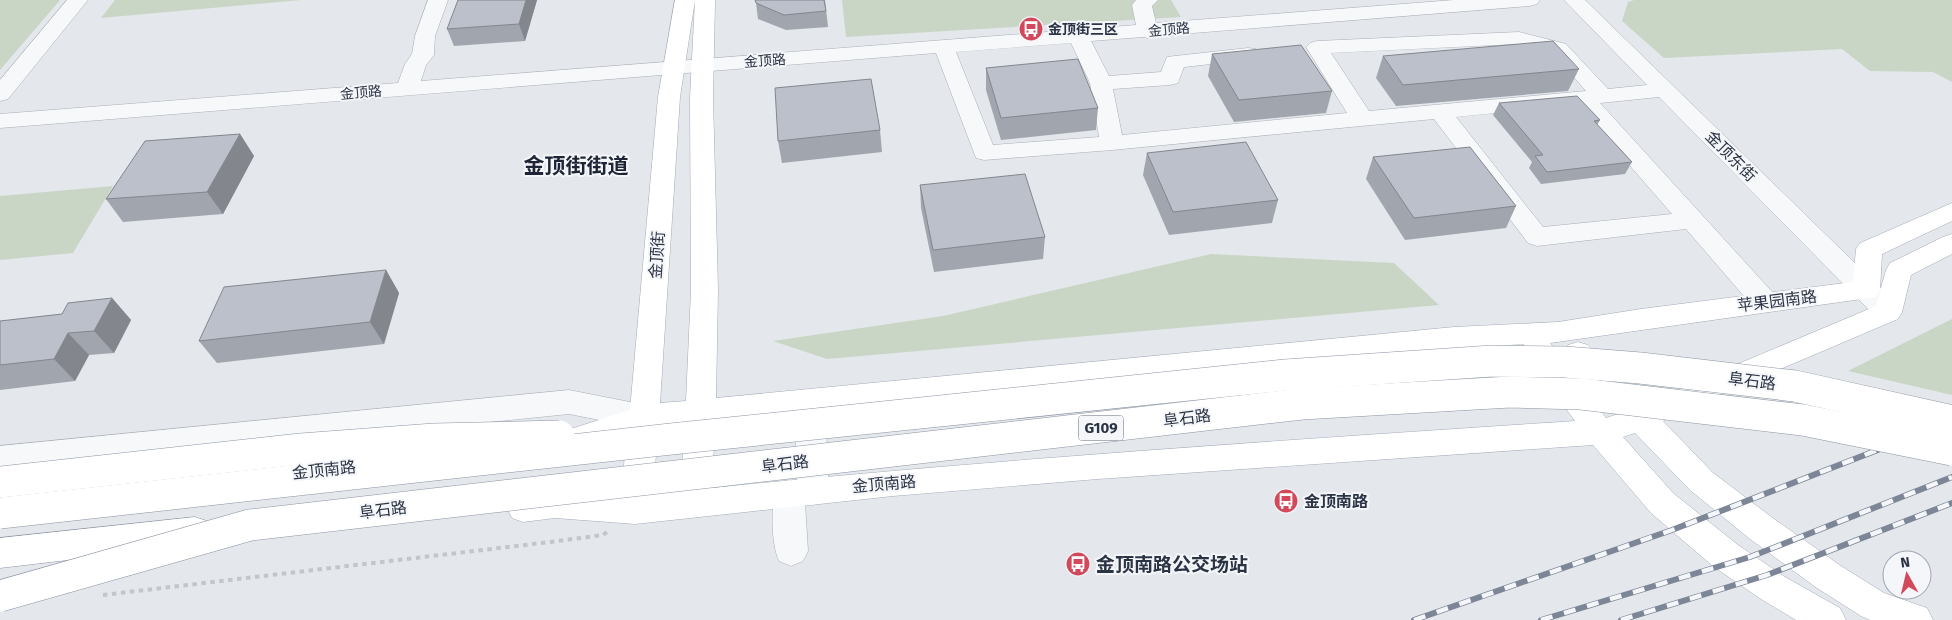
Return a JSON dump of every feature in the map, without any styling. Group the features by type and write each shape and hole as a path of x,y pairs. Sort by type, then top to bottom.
{"main road":[{"name":"金顶街","path":"635,510 669,97 685,0"},
{"path":"696,504 705,264 702,38 705,0"},
{"path":"1866,290 1869,249 1952,211"},
{"path":"1640,419 1681,399 1888,312 1899,270 1952,243"},
{"name":"苹果园南路","path":"1558,332 1765,302 1866,290"},
{"path":"1558,332 1701,481 1762,529 1829,577 1874,605 1915,620"},
{"name":"金顶南路","path":"0,506 563,443 644,417 1444,339 1558,332"},
{"path":"1527,334 1600,432 1662,503 1726,556 1773,588 1828,620"},
{"name":"阜石路","path":"0,514 671,438 1285,375 1492,361 1565,362 1640,368 1795,386 1952,421"},
{"name":"阜石路","path":"0,553 250,526 1302,404 1510,392 1581,394 1794,418 1952,450"},
{"name":"金顶南路","path":"0,567 555,504 635,510 801,492 1098,466 1600,432 1640,419"},
{"path":"0,482 300,449 434,439 546,435 671,438"},
{"path":"0,596 250,526"}],"street":[{"path":"0,94 78,0"},
{"path":"407,89 416,64 423,55 425,36 438,0"},
{"path":"1148,0 1142,5 1148,32"},
{"name":"金顶路","path":"0,121 1148,32 1530,0"},
{"name":"金顶东街","path":"1574,0 1888,312"},
{"path":"1079,37 1101,83 1112,144"},
{"path":"1362,119 1308,48 1519,38 1558,48 1593,97 1692,220 1765,302"},
{"path":"944,47 984,153 1112,144 1664,90"},
{"path":"1101,83 1170,78 1175,62 1270,52"},
{"path":"1440,112 1537,237 1692,220"},
{"path":"791,551 801,492 810,400"},
{"name":"金顶南路","path":"0,459 569,402 644,417"},
{"path":"182,486 268,433"}],"path":[{"path":"97,596 603,535 635,510"}],"green space":[{"path":"0,0 60,0 0,70"},
{"path":"115,0 301,0 101,18"},
{"path":"842,0 1171,0 1181,17 846,37"},
{"path":"1634,0 1952,0 1952,82 1933,72 1870,71 1842,49 1664,58 1622,21 1628,2"},
{"path":"113,186 73,253 0,260 0,196"},
{"path":"1211,254 1394,263 1439,305 827,359 773,341 943,316"},
{"path":"1952,319 1952,395 1848,371"}],"building":[{"path":"458,0 526,0 519,24 447,29"},
{"path":"755,0 824,0 826,11 784,15 756,3"},
{"path":"1553,41 1579,69 1403,85 1383,56"},
{"path":"1301,45 1332,91 1239,100 1212,54"},
{"path":"1078,59 1098,108 1001,118 986,68"},
{"path":"871,79 880,130 778,141 775,88"},
{"path":"1577,96 1600,120 1594,121 1632,162 1547,172 1535,156 1543,155 1499,103"},
{"path":"240,134 207,192 106,199 145,141"},
{"path":"1246,142 1278,200 1173,212 1147,153"},
{"path":"1470,147 1516,206 1414,218 1373,157"},
{"path":"1025,174 1045,237 933,250 920,185"},
{"path":"386,270 370,322 199,341 224,287"},
{"path":"112,298 94,331 68,333 54,359 0,365 0,321 62,314 68,303"}],"railway":[{"path":"1414,620 1672,530 1952,421"},
{"path":"1541,620 1750,557 1952,477"},
{"path":"1621,620 1767,575 1952,503"}],"place":[{"name":"金顶街三区","path":"1031,29"},
{"name":"金顶南路","path":"1286,501"},
{"name":"金顶南路公交场站","path":"1078,564"}],"district":[{"name":"金顶街街道","path":"576,166"}]}
